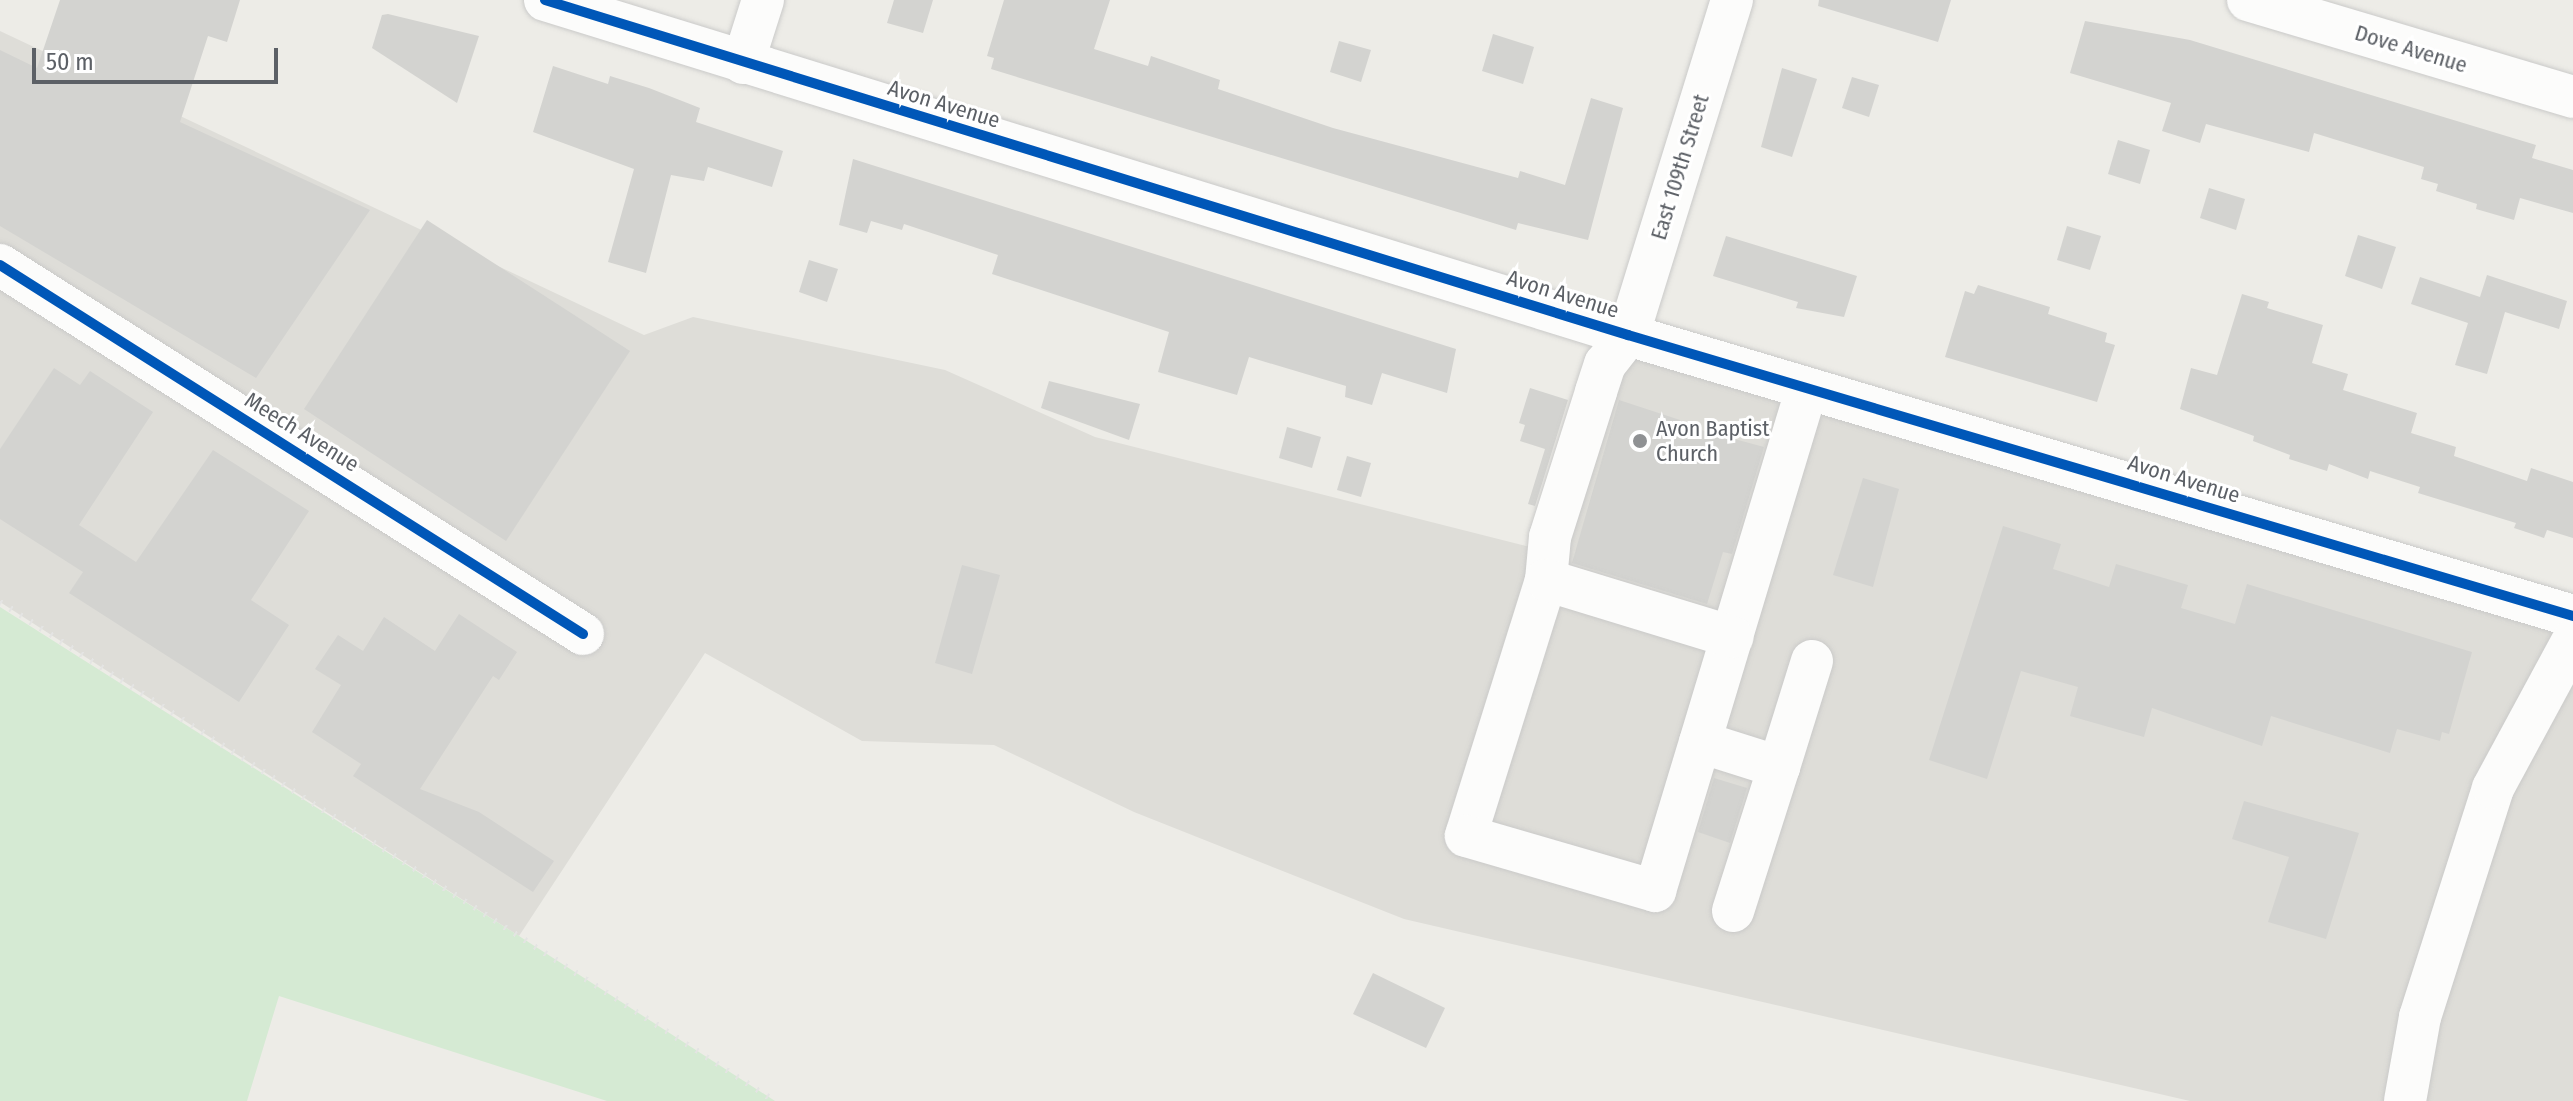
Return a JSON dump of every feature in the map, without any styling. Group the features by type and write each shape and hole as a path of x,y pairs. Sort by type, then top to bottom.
{"street":[{"name":"Avon Avenue","path":"545,0 1628,335 2573,616"},
{"path":"743,63 763,0"},
{"name":"East 109th Street","path":"1700,742 1655,891 1466,836 1546,580 1550,537 1605,364 1628,335 1732,0"},
{"name":"Dove Avenue","path":"2248,0 2573,97"},
{"name":"Meech Avenue","path":"0,265 583,634"},
{"path":"1779,767 1700,742 1807,388"},
{"path":"1546,580 1733,637"},
{"path":"2405,1101 2420,1017 2493,788 2573,640"},
{"path":"1733,911 1812,661"}],"shaded area":[{"path":"0,31 644,335 693,317 945,370 1095,437 1534,548 1605,328 2573,617 2573,1101 2190,1101 1404,919 1134,812 994,745 862,741 705,653 519,936 0,602"}],"green space":[{"path":"0,607 775,1101 607,1101 279,996 247,1101 0,1101"}],"building":[{"path":"60,0 240,0 227,42 208,36 180,122 370,210 256,378 0,226 0,50 37,68"},
{"path":"894,0 933,0 923,33 887,23"},
{"path":"1004,0 1110,0 1094,49 1148,66 1151,56 1220,80 1218,89 1333,128 1518,178 1520,171 1565,185 1591,98 1623,108 1588,240 1518,223 1516,230 991,69 994,58 987,56"},
{"path":"1819,0 1951,0 1938,42 1818,6"},
{"path":"382,15 479,36 457,103 372,48"},
{"path":"2085,21 2190,40 2536,145 2532,158 2573,170 2573,213 2520,198 2514,220 2476,209 2477,204 2436,191 2438,184 2421,179 2424,167 2314,133 2309,152 2206,124 2200,143 2162,131 2171,103 2070,73"},
{"path":"1493,34 1534,47 1523,84 1482,71"},
{"path":"1339,41 1371,50 1361,82 1330,72"},
{"path":"553,66 608,84 610,76 649,88 700,108 696,122 783,151 772,187 708,167 704,181 671,175 646,273 608,262 634,169 533,132"},
{"path":"1782,68 1817,79 1792,157 1761,147"},
{"path":"1852,77 1879,85 1869,117 1842,108"},
{"path":"2118,140 2150,150 2140,184 2108,174"},
{"path":"853,159 1456,349 1447,393 1382,373 1372,405 1345,397 1346,386 1249,357 1237,395 1158,372 1169,332 992,274 998,255 904,224 902,230 871,221 867,233 839,225"},
{"path":"2209,188 2245,199 2236,230 2200,218"},
{"path":"427,220 630,351 506,541 304,409"},
{"path":"2067,226 2101,236 2090,270 2057,260"},
{"path":"2358,235 2396,247 2382,289 2345,276"},
{"path":"1726,236 1857,276 1844,317 1796,308 1798,302 1713,276"},
{"path":"809,260 838,269 827,302 799,292"},
{"path":"2487,275 2567,301 2559,329 2505,312 2487,374 2455,365 2468,323 2411,304 2420,277 2480,297"},
{"path":"1978,285 2050,307 2048,314 2107,333 2105,342 2115,345 2097,402 1945,357 1965,291 1974,294"},
{"path":"2242,294 2269,302 2267,308 2323,325 2312,363 2348,374 2343,390 2417,413 2411,433 2456,447 2454,456 2527,481 2531,468 2573,482 2573,538 2547,530 2544,538 2514,528 2516,523 2418,493 2420,487 2370,471 2368,479 2329,464 2327,471 2289,459 2290,455 2253,441 2254,436 2180,409 2191,368 2217,375"},
{"path":"54,368 80,385 90,371 153,412 79,525 136,562 213,450 309,511 251,600 289,625 239,702 69,593 83,572 0,519 0,449"},
{"path":"1049,381 1140,404 1129,440 1041,408"},
{"path":"1530,388 1568,400 1535,506 1528,504 1545,449 1520,441 1525,425 1519,423"},
{"path":"1619,400 1680,420 1679,424 1764,447 1732,554 1723,552 1707,604 1572,563"},
{"path":"1287,427 1321,437 1312,468 1279,458"},
{"path":"1347,456 1371,463 1361,497 1337,490"},
{"path":"1863,478 1899,489 1873,587 1833,575"},
{"path":"2003,526 2061,544 2053,569 2109,587 2116,564 2188,585 2181,608 2235,624 2247,584 2472,652 2449,734 2442,732 2440,741 2397,729 2390,753 2271,716 2262,746 2152,708 2144,737 2070,716 2078,687 2021,671 1987,779 1929,760"},
{"path":"962,565 1000,575 972,674 935,663"},
{"path":"459,614 517,652 499,680 493,676 420,789 479,812 554,861 533,892 353,776 361,764 312,732 341,685 315,669 338,635 363,651 384,617 435,651"},
{"path":"1714,778 1747,788 1730,843 1698,832"},
{"path":"2244,801 2359,833 2326,939 2268,922 2289,857 2232,839"},
{"path":"1373,973 1445,1008 1426,1048 1353,1014"}],"railway":[{"path":"0,602 775,1101"}],"cycle path":[{"path":"545,0 1628,335 2573,616"},
{"path":"0,265 583,634"}],"place":[{"name":"Avon Baptist Church","path":"1640,441"}]}
